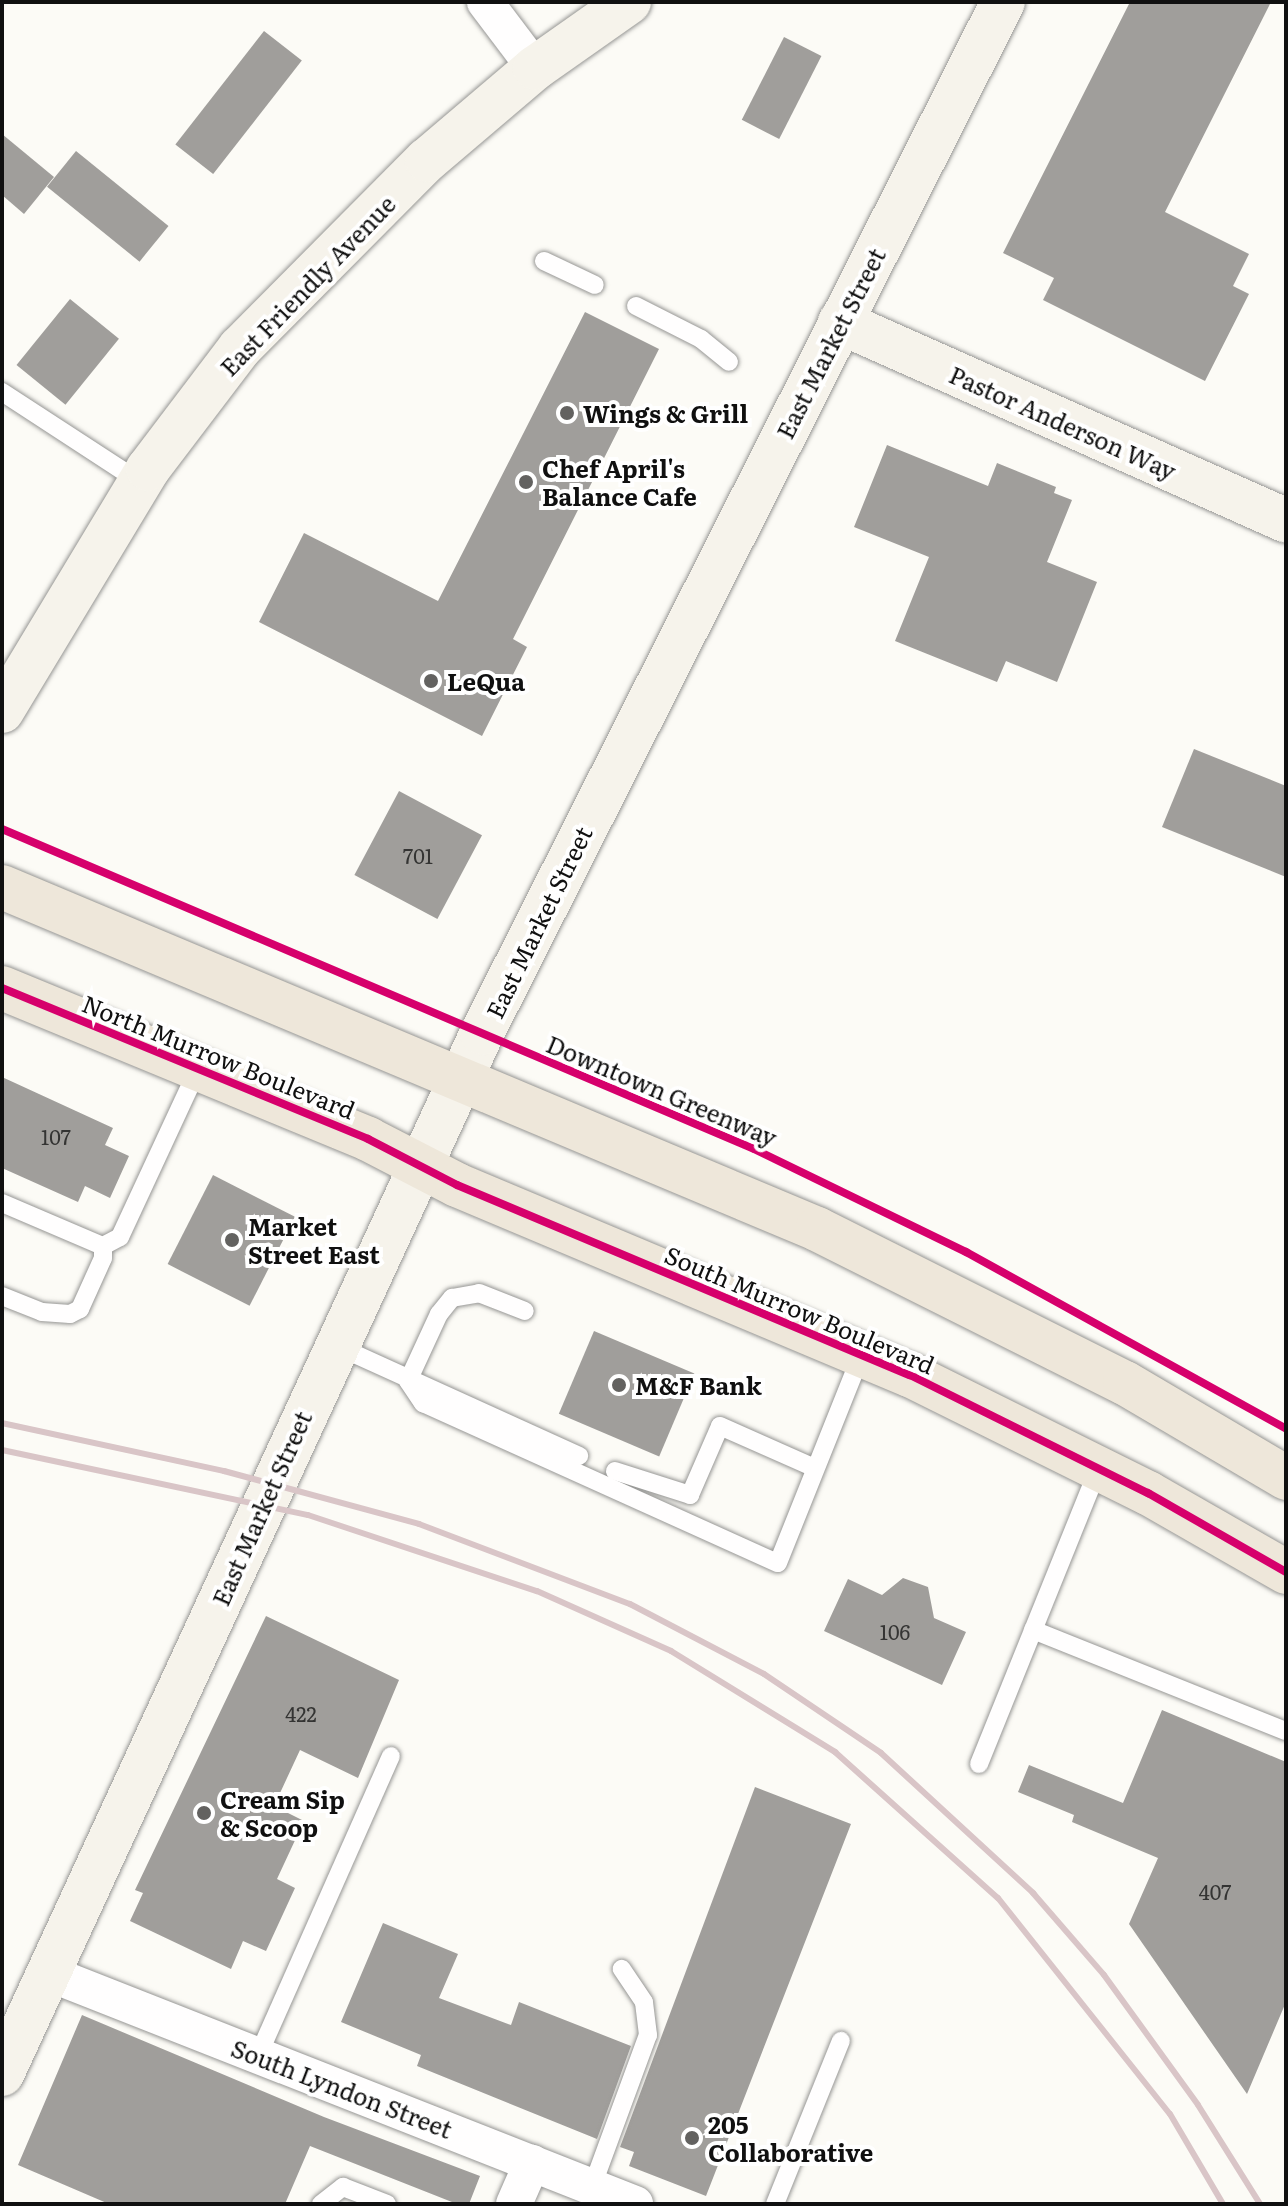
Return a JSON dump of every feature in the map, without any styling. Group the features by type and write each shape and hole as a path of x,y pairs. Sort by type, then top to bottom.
{"main road":[{"name":"East Friendly Avenue","path":"2,711 140,482 240,348 427,160 535,68 629,2"},
{"name":"East Market Street","path":"2,2074 419,1165 1003,2"},
{"name":"Pastor Anderson Way","path":"840,322 1286,521"},
{"path":"2,887 817,1229 1125,1383 1286,1478"},
{"name":"North Murrow Boulevard","path":"2,988 419,1165"},
{"name":"South Murrow Boulevard","path":"419,1165 861,1355 1098,1469 1286,1572"}],"street":[{"path":"485,2 535,68"},
{"name":"South Lyndon Street","path":"48,1973 635,2204"},
{"path":"514,2204 532,2163"}],"lane":[{"path":"544,261 595,285"},
{"path":"636,306 701,339 729,362"},
{"path":"2,392 140,482"},
{"path":"103,1246 120,1237 198,1069"},
{"path":"2,1203 103,1246"},
{"path":"2,1296 57,1315 80,1309 101,1269 103,1246"},
{"path":"408,1381 439,1314 452,1298 479,1293 525,1311"},
{"path":"336,1345 408,1381 579,1456"},
{"path":"408,1381 423,1403 778,1563 861,1355"},
{"path":"615,1471 690,1495 720,1426 815,1468"},
{"path":"979,1764 1098,1469"},
{"path":"1033,1630 1286,1731"},
{"path":"258,2056 391,1756"},
{"path":"592,2187 648,2035 644,2002 622,1969"},
{"path":"775,2204 841,2041"},
{"path":"321,2204 343,2187 387,2204"}],"building":[{"path":"1130,2 1271,2 1165,212 1249,254 1233,286 1249,294 1205,381 1043,300 1054,278 1003,253"},
{"path":"264,31 302,61 213,174 175,144"},
{"path":"784,37 821,56 779,139 742,120"},
{"path":"2,134 54,177 24,214 2,195"},
{"path":"76,151 168,226 140,262 47,187"},
{"path":"70,299 119,339 65,405 17,365"},
{"path":"585,312 659,349 513,639 527,647 482,736 259,622 304,533 438,601"},
{"path":"887,445 988,486 997,463 1056,487 1054,493 1072,500 1047,562 1097,582 1057,682 1006,661 997,682 895,641 929,557 854,527"},
{"path":"1194,749 1286,786 1286,877 1162,827"},
{"path":"399,791 482,835 437,919 354,875"},
{"path":"2,1077 113,1128 105,1145 129,1156 110,1198 85,1186 78,1202 2,1168"},
{"name":"Market Street East","path":"213,1175 295,1217 250,1306 168,1264"},
{"path":"594,1331 694,1374 659,1456 559,1414"},
{"path":"903,1578 928,1587 934,1618 966,1632 942,1685 824,1631 848,1579 882,1595"},
{"path":"266,1616 399,1680 358,1778 300,1750 274,1806 304,1821 277,1879 295,1888 266,1951 243,1941 231,1969 130,1921 143,1893 135,1890"},
{"path":"1162,1710 1286,1762 1286,2002 1247,2094 1129,1924 1158,1858 1072,1822 1074,1815 1018,1792 1029,1765 1123,1803"},
{"path":"755,1787 851,1824 706,2196 629,2166 634,2152 620,2147"},
{"path":"383,1923 458,1954 439,1998 511,2025 519,2002 631,2046 597,2139 417,2066 421,2055 341,2022"},
{"path":"82,2015 324,2117 480,2176 469,2204 457,2204 310,2146 285,2204 109,2204 18,2165"}],"railway":[{"path":"2,1423 224,1471 419,1524 630,1604 764,1674 881,1753 1033,1893 1104,1975 1198,2105 1260,2204"},
{"path":"2,1450 308,1515 537,1591 671,1651 835,1752 998,1898 1170,2114 1223,2204"}],"cycle path":[{"name":"Downtown Greenway","path":"2,829 754,1149 966,1252 1286,1429"},
{"path":"2,988 368,1139 457,1185 910,1375 1148,1493 1286,1572"}],"place":[{"name":"Wings & Grill","path":"567,413"},
{"name":"Chef April's Balance Cafe","path":"526,482"},
{"name":"LeQua","path":"431,681"},
{"name":"Market Street East","path":"232,1240"},
{"name":"M&F Bank","path":"619,1385"},
{"name":"Cream Sip & Scoop","path":"204,1813"},
{"name":"205 Collaborative","path":"692,2138"}]}
